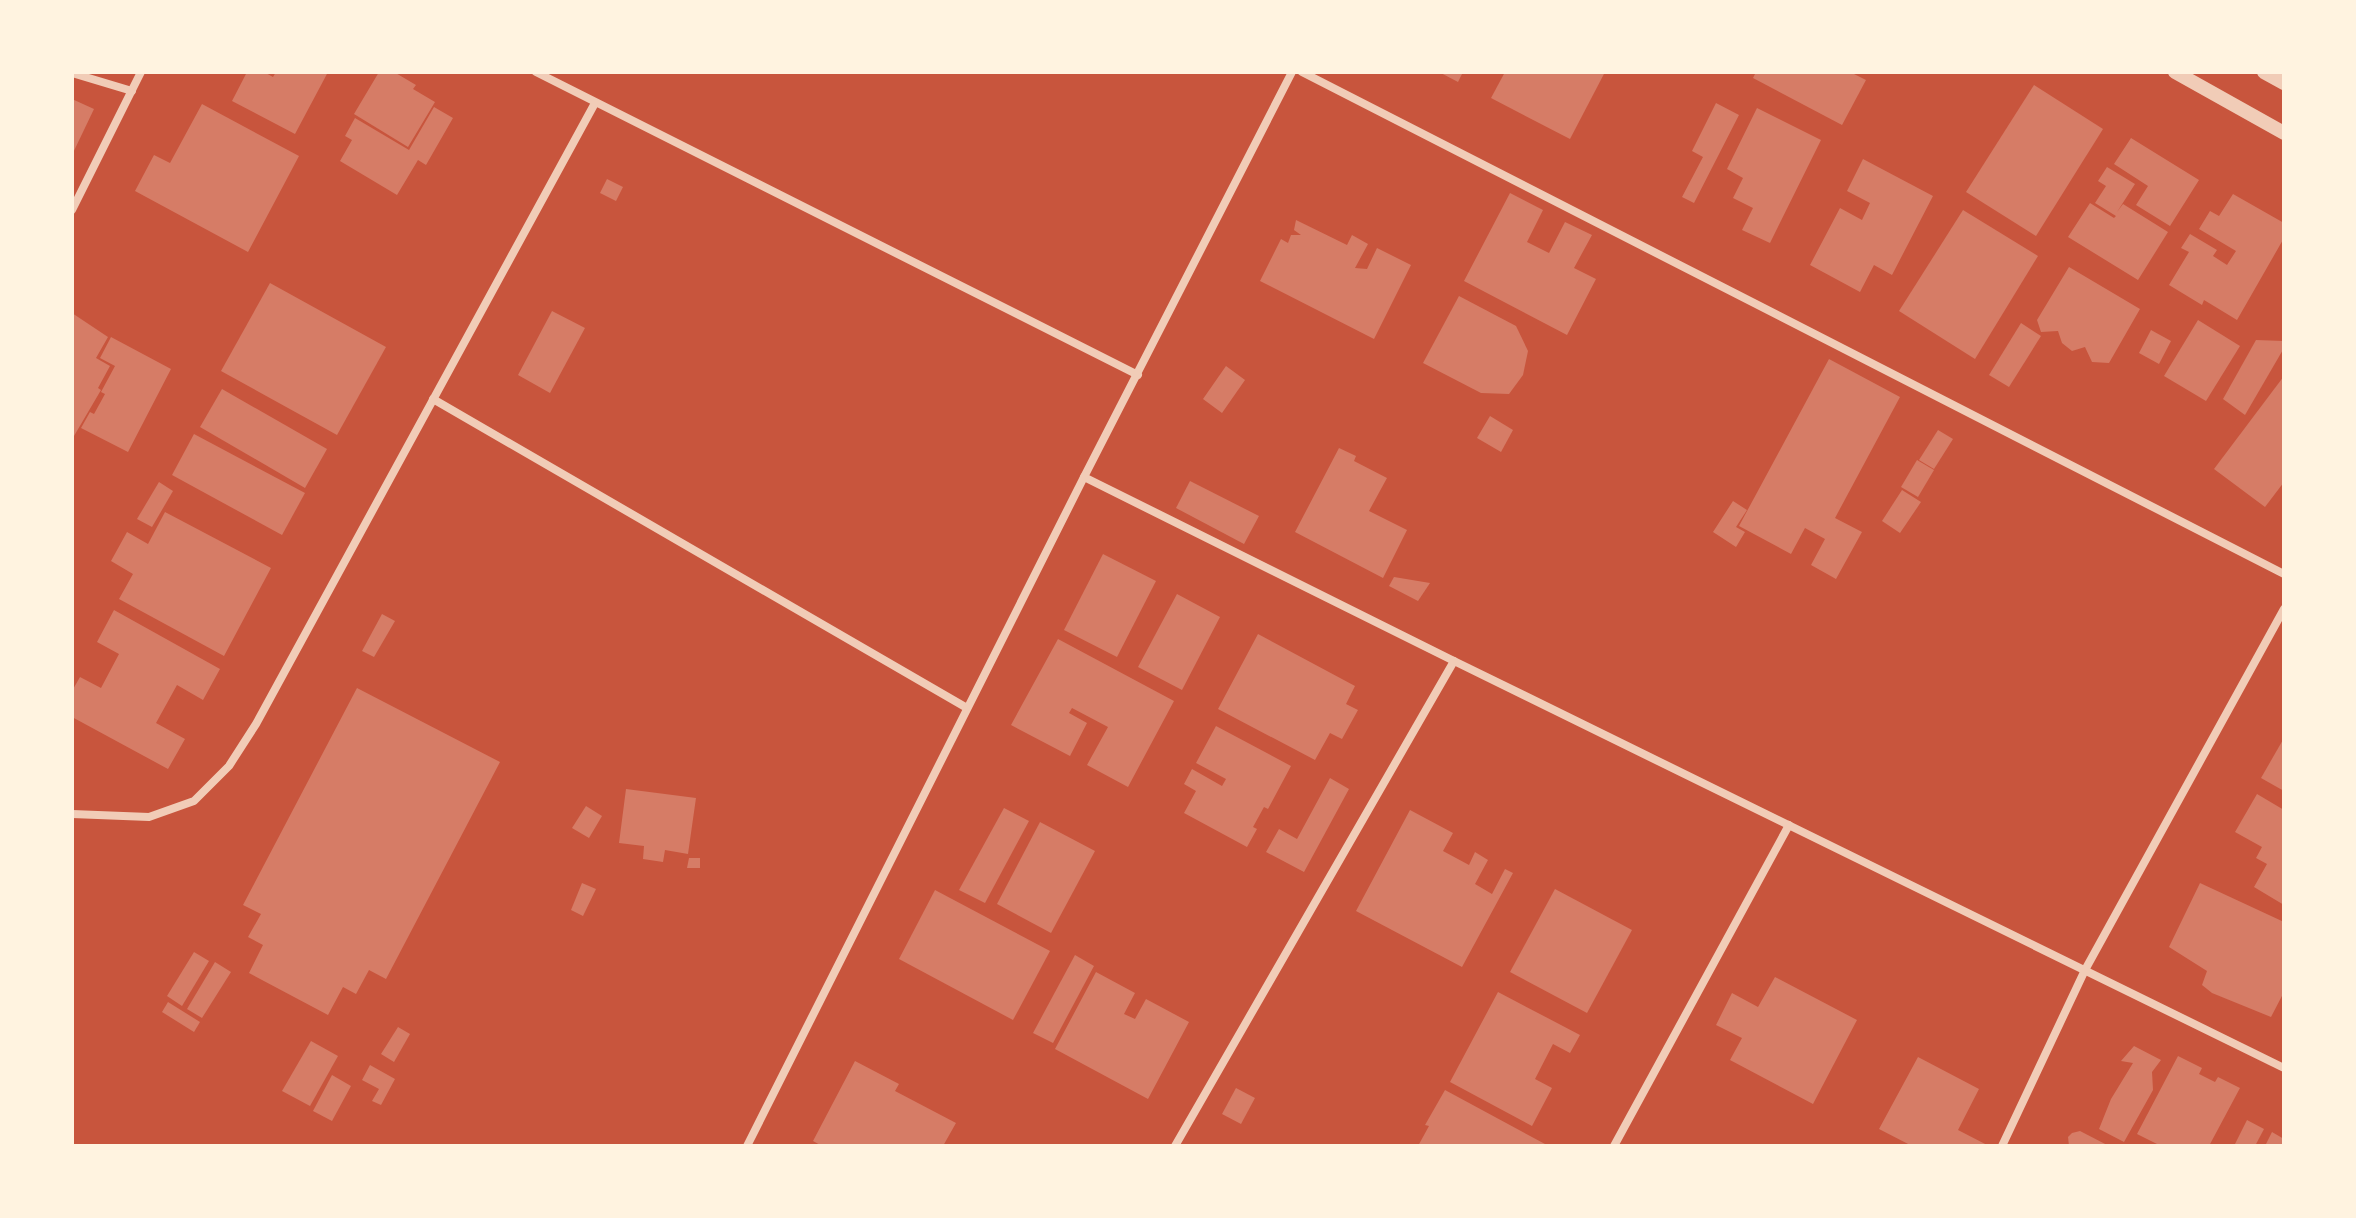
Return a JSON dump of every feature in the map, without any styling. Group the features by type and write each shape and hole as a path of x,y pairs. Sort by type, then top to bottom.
{"street":[{"path":"72,210 141,72"},
{"path":"536,72 1138,375"},
{"path":"747,1146 1292,72"},
{"path":"1302,72 2284,574"},
{"path":"2175,72 2284,133"},
{"path":"2264,72 2284,83"},
{"path":"72,73 132,91"},
{"path":"72,814 149,817 194,801 229,766 256,724 595,103"},
{"path":"433,399 967,708"},
{"path":"1084,477 2284,1068"},
{"path":"2002,1146 2085,970 2284,609"},
{"path":"1175,1146 1454,661"},
{"path":"1614,1146 1789,825"}],"building":[{"path":"247,72 264,72 273,77 276,72 328,72 295,134 232,101"},
{"path":"379,72 394,72 416,85 413,89 435,102 408,147 354,114"},
{"path":"1439,72 1463,72 1458,82"},
{"path":"1505,72 1605,72 1570,139 1491,98"},
{"path":"1756,72 1850,72 1866,80 1842,125 1753,78"},
{"path":"2034,85 2103,129 2036,236 1966,192"},
{"path":"72,99 94,109 72,155"},
{"path":"1716,103 1739,115 1694,203 1682,197 1703,157 1692,151"},
{"path":"202,104 299,156 248,252 135,191 154,155 170,163"},
{"path":"434,107 453,118 426,165 418,160 397,195 340,161 352,140 345,136 355,118 409,150"},
{"path":"1757,108 1821,140 1770,243 1742,230 1753,208 1733,198 1743,178 1727,169"},
{"path":"2131,138 2199,180 2170,226 2136,205 2148,186 2114,164"},
{"path":"1863,159 1933,196 1892,275 1874,265 1860,292 1810,265 1840,208 1862,220 1870,203 1847,191"},
{"path":"2107,167 2135,184 2117,212 2123,204 2168,232 2138,280 2068,237 2090,203 2114,218 2116,216 2095,203 2106,186 2098,181"},
{"path":"607,179 623,187 616,201 600,193"},
{"path":"1510,193 1543,210 1527,242 1549,253 1565,222 1592,235 1574,268 1596,279 1567,335 1464,281"},
{"path":"2233,194 2284,223 2284,238 2237,320 2204,300 2202,305 2169,285 2189,252 2181,248 2190,234 2217,250 2213,256 2227,265 2236,251 2199,229 2210,211 2219,216"},
{"path":"1963,210 2038,256 1975,359 1899,311"},
{"path":"1296,220 1347,245 1352,235 1368,244 1355,268 1367,269 1377,248 1411,265 1374,339 1260,281 1281,239 1288,243 1291,235 1301,235 1294,230"},
{"path":"2069,267 2140,309 2109,363 2092,362 2085,347 2072,351 2062,343 2058,331 2041,332 2037,320"},
{"path":"270,283 386,347 337,435 221,371"},
{"path":"1459,296 1516,326 1528,351 1523,375 1509,394 1481,393 1423,363"},
{"path":"552,311 585,328 550,393 518,375"},
{"path":"72,313 108,337 96,358 110,366 98,388 101,390 74,436 72,435"},
{"path":"2198,320 2240,346 2206,401 2164,376"},
{"path":"2021,323 2041,336 2009,387 1989,375"},
{"path":"2151,330 2171,341 2159,364 2139,353"},
{"path":"111,337 171,369 128,452 81,428 90,412 94,414 105,394 101,392 115,366 100,358"},
{"path":"2256,340 2284,341 2284,348 2245,415 2223,399"},
{"path":"1829,359 1900,397 1835,518 1862,532 1836,579 1811,565 1825,539 1805,528 1791,554 1739,526"},
{"path":"1226,366 1245,380 1222,413 1203,399"},
{"path":"2284,376 2284,482 2265,507 2214,469"},
{"path":"222,389 327,449 305,488 200,427"},
{"path":"1490,416 1513,430 1501,452 1477,438"},
{"path":"1938,430 1953,439 1934,469 1919,460"},
{"path":"194,434 305,493 282,535 172,475"},
{"path":"1339,448 1356,456 1354,461 1387,478 1369,511 1407,530 1383,578 1295,532"},
{"path":"1917,460 1934,470 1918,497 1901,487"},
{"path":"1190,481 1259,516 1244,544 1176,508"},
{"path":"159,482 173,491 152,527 137,519"},
{"path":"1902,490 1921,502 1900,533 1882,521"},
{"path":"1733,501 1747,510 1736,527 1745,532 1736,547 1713,532"},
{"path":"165,512 271,568 224,656 119,599 133,574 111,561 127,532 148,544"},
{"path":"1103,554 1156,581 1117,657 1064,630"},
{"path":"1394,577 1430,583 1418,601 1389,586"},
{"path":"1177,594 1220,617 1182,690 1138,667"},
{"path":"114,610 220,669 203,700 177,685 156,723 185,739 168,769 72,717 72,691 80,677 101,688 119,654 97,642"},
{"path":"382,614 395,621 374,657 362,651"},
{"path":"1258,634 1355,686 1346,704 1358,710 1342,739 1330,733 1315,760 1218,709"},
{"path":"1058,639 1174,701 1128,787 1087,765 1108,727 1072,708 1069,713 1087,723 1070,756 1011,725"},
{"path":"357,688 500,762 386,979 369,970 356,994 343,987 328,1015 249,973 263,945 248,937 261,914 243,905"},
{"path":"1216,726 1291,766 1268,809 1264,807 1253,827 1257,829 1247,847 1184,813 1196,791 1184,784 1192,769 1222,786 1226,779 1196,763"},
{"path":"2284,738 2284,791 2261,778"},
{"path":"1330,778 1349,789 1304,872 1266,852 1279,829 1297,839"},
{"path":"626,789 696,798 688,854 665,850 663,862 643,859 644,846 619,843"},
{"path":"2257,794 2284,810 2284,905 2254,887 2267,864 2256,858 2262,847 2235,832"},
{"path":"586,806 602,816 589,838 572,828"},
{"path":"1004,808 1029,821 985,903 959,890"},
{"path":"1410,810 1453,833 1443,851 1469,865 1475,852 1488,860 1475,884 1492,894 1505,869 1513,873 1462,967 1356,911"},
{"path":"1040,822 1095,851 1051,933 997,904"},
{"path":"689,858 700,858 700,868 687,868"},
{"path":"582,883 596,889 583,916 571,910"},
{"path":"2200,883 2284,922 2284,992 2271,1017 2212,993 2202,985 2207,971 2169,947"},
{"path":"1555,889 1632,930 1587,1013 1510,972"},
{"path":"935,890 1050,951 1013,1020 899,959"},
{"path":"194,952 209,961 182,1006 167,996"},
{"path":"1075,955 1094,966 1053,1043 1033,1033"},
{"path":"215,962 231,972 202,1018 187,1009"},
{"path":"1096,972 1135,993 1124,1014 1135,1019 1146,999 1189,1022 1148,1099 1055,1049"},
{"path":"1775,977 1857,1020 1813,1104 1730,1060 1742,1038 1716,1025 1732,993 1758,1007"},
{"path":"1498,992 1580,1035 1570,1053 1553,1044 1535,1079 1552,1088 1532,1126 1450,1082"},
{"path":"168,1002 200,1022 194,1032 162,1012"},
{"path":"398,1027 410,1034 394,1062 381,1054"},
{"path":"311,1041 338,1056 310,1106 282,1091"},
{"path":"2134,1046 2161,1060 2152,1072 2153,1090 2124,1142 2099,1129 2111,1099 2133,1063 2121,1061"},
{"path":"2178,1056 2202,1068 2199,1074 2215,1082 2218,1077 2240,1088 2209,1146 2161,1146 2137,1134"},
{"path":"1918,1057 1979,1089 1958,1130 1989,1146 1912,1146 1879,1129"},
{"path":"855,1061 899,1084 895,1091 956,1123 943,1146 822,1146 813,1141"},
{"path":"370,1065 395,1079 381,1105 372,1101 379,1089 362,1080"},
{"path":"332,1075 351,1086 332,1121 313,1111"},
{"path":"1236,1088 1255,1098 1241,1124 1222,1114"},
{"path":"1445,1090 1544,1146 1418,1146 1429,1126 1425,1125"},
{"path":"2247,1120 2264,1129 2255,1146 2234,1146"},
{"path":"2080,1131 2109,1146 2069,1146 2068,1137"},
{"path":"2272,1132 2284,1139 2284,1146 2265,1146"}]}
